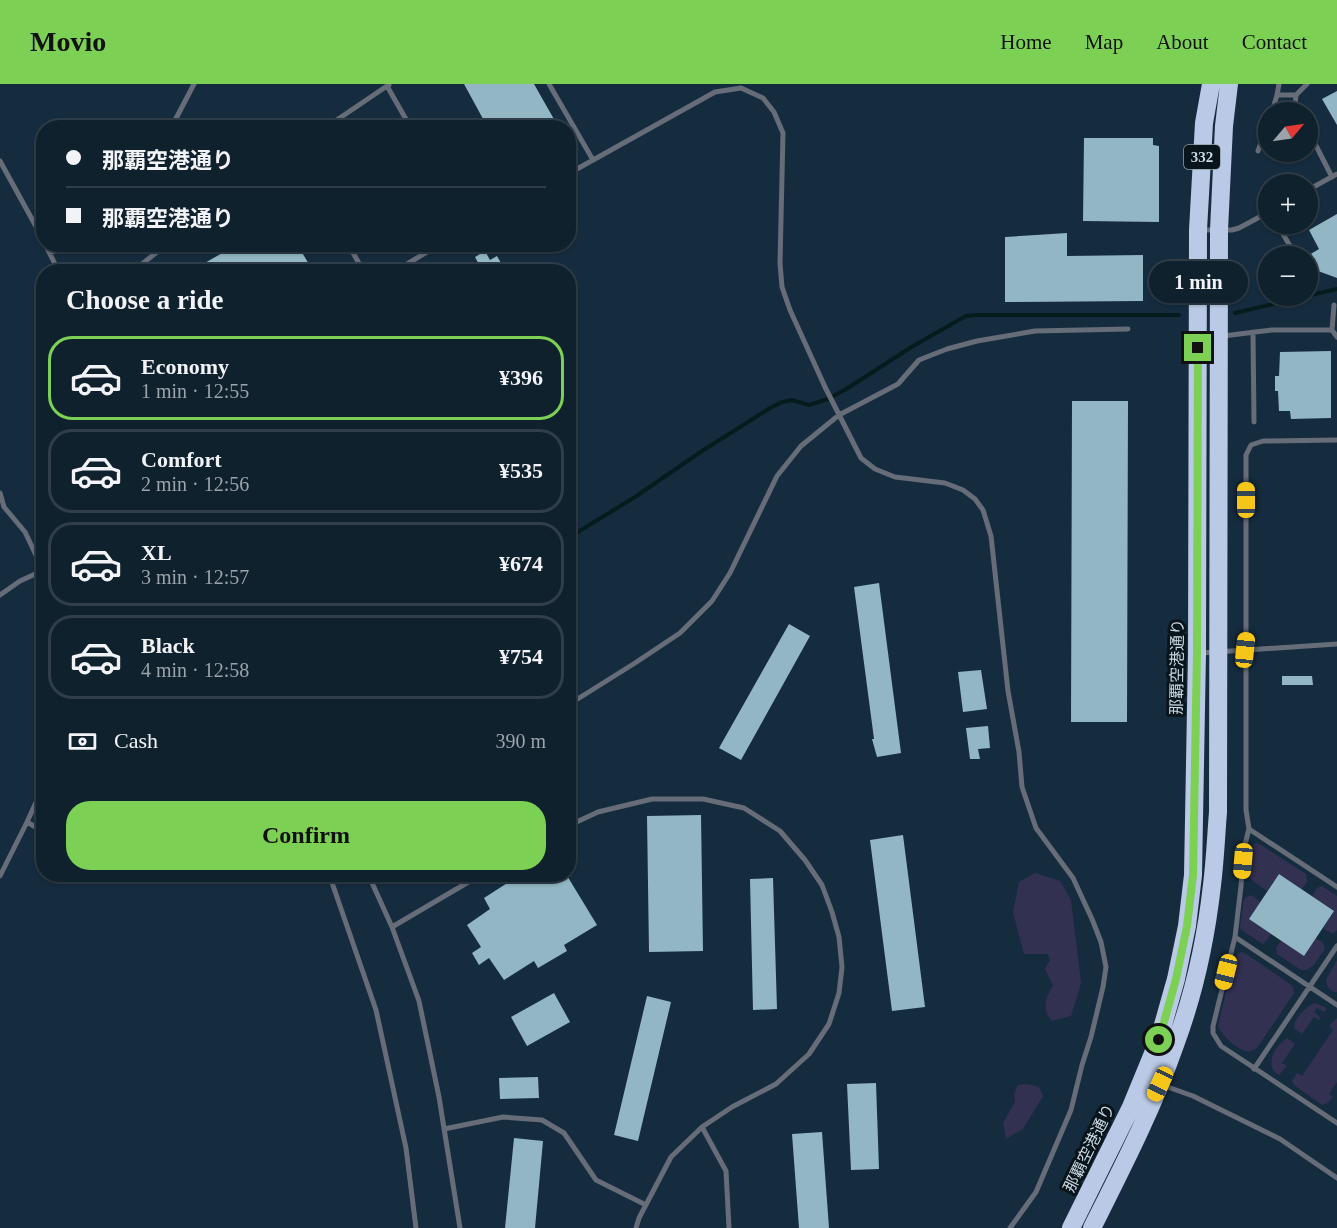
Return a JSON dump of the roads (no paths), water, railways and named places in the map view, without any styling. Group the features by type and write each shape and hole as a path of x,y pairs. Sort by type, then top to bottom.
{"highway":[{"name":"那覇空港通り","path":"1071,1228 1131,1107 1151,1059 1162,1029 1187,926 1193,875 1197,653 1198,230 1204,123 1210,84"},
{"name":"332","path":"1092,1228 1123,1166 1176,1043 1207,923 1212,884 1218,812 1219,230 1224,126 1229,84"}],"lane":[{"path":"175,120 194,84"},
{"path":"549,84 570,120"},
{"path":"714,84 715,92"},
{"path":"1276,102 1279,84"},
{"path":"1296,102 1296,95 1306,84"},
{"path":"337,120 389,85 407,120"},
{"path":"576,170 715,92 741,88 763,98 774,112 783,133 780,241 782,287 790,310 838,415 861,458 875,469 895,477 945,483 963,490 975,499 983,510 991,536 1008,692 1019,752 1022,787 1036,828 1073,878 1101,942 1106,967 1103,987 1071,1110 1036,1192 1010,1228"},
{"path":"1278,96 1296,95"},
{"path":"576,131 593,160"},
{"path":"1318,147 1335,176 1318,185"},
{"path":"0,161 36,228"},
{"path":"1198,230 1232,230 1258,218"},
{"path":"49,252 55,264"},
{"path":"142,264 157,252"},
{"path":"407,264 427,252"},
{"path":"1334,305 1332,330 1337,337"},
{"path":"576,700 680,633 712,601 730,573 777,476 801,446 838,415 898,384 919,360 977,341 1035,331 1128,329"},
{"path":"1218,336 1272,330 1332,330"},
{"path":"1253,332 1254,422"},
{"path":"1337,440 1263,441 1255,443 1246,455 1246,810 1249,829 1244,848 1234,937 1212,1026 1213,1033 1221,1046 1337,1123"},
{"path":"0,493 4,507 25,532 36,555"},
{"path":"0,595 36,574"},
{"path":"1197,653 1337,644"},
{"path":"576,822 598,812 652,798 703,799 744,808 780,831 805,860 822,885 839,938 842,967 839,993 829,1024 809,1054 776,1084 732,1107 702,1127 671,1157 636,1228"},
{"path":"0,876 36,802"},
{"path":"27,822 36,827"},
{"path":"1249,829 1337,888"},
{"path":"332,882 376,1010 406,1148 416,1228"},
{"path":"372,882 392,927 419,1001 439,1097 460,1228"},
{"path":"392,927 468,882"},
{"path":"1234,937 1337,1005"},
{"path":"1254,1068 1337,946"},
{"path":"1160,1084 1193,1096 1280,1139 1337,1178"},
{"path":"444,1129 503,1117 542,1120 564,1133 596,1180 646,1205"},
{"path":"702,1127 726,1171 729,1228"}],"waterway":[{"path":"1235,313 1337,289"},
{"path":"576,533 770,408 792,400 809,405 828,399 966,316 1179,315"}]}
